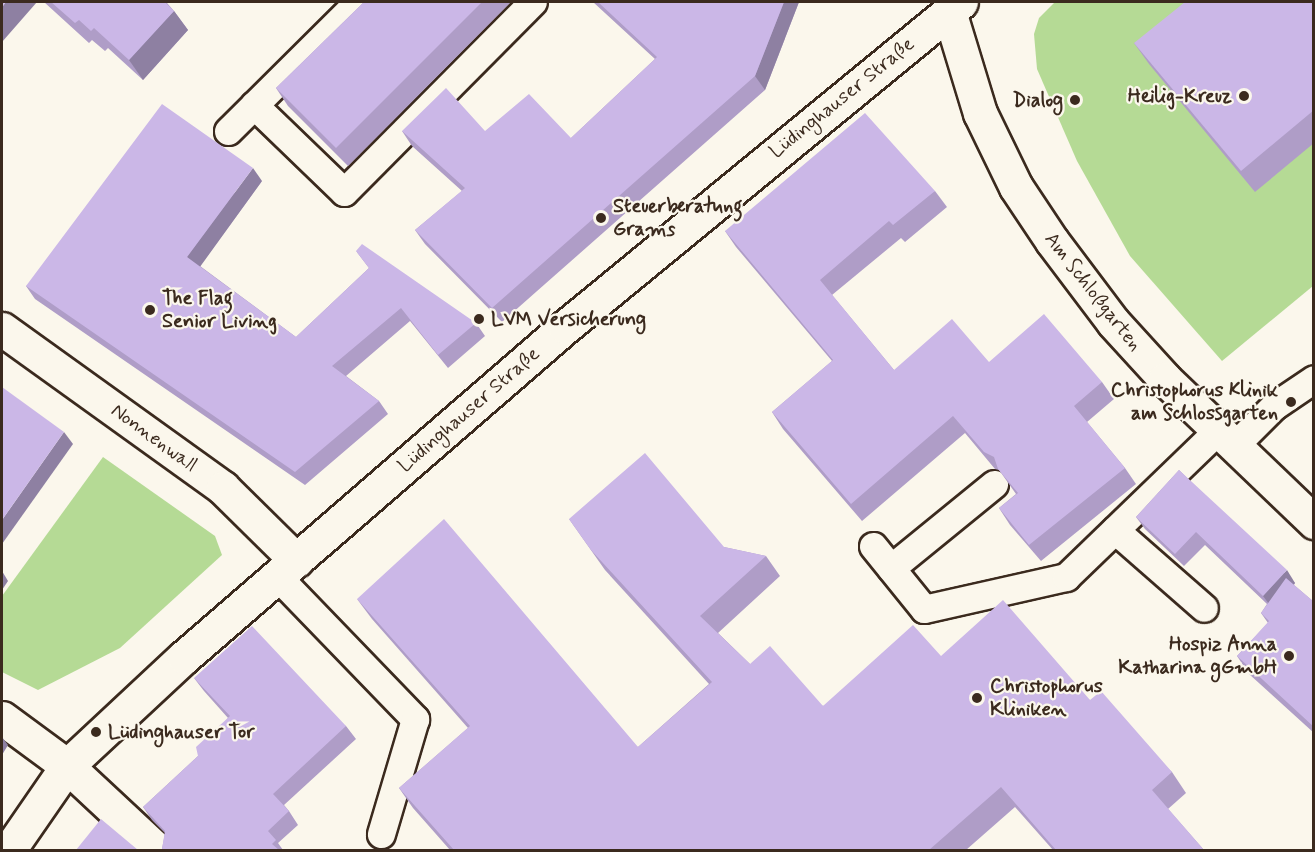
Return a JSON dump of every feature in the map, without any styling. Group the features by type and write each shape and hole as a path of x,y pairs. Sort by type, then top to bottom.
{"street":[{"name":"Am Schloßgarten","path":"952,5 980,113 1016,187 1113,322 1225,439 1314,522"},
{"name":"Lüdinghauser Straße","path":"9,850 67,766 287,568 582,313 952,5"},
{"name":"Nonnenwall","path":"2,329 223,488 287,568"},
{"path":"2,718 67,766 157,850"}],"lane":[{"path":"228,131 358,2"},
{"path":"255,105 344,192 533,2"},
{"path":"873,546 924,609 1066,577 1115,530 1225,439 1314,379"},
{"path":"891,567 994,484"},
{"path":"1115,530 1204,608"},
{"path":"287,568 415,719 381,834"}],"green space":[{"path":"1055,2 1313,2 1313,286 1222,361 1130,256 1077,161 1037,69 1034,34 1039,18"},
{"path":"103,457 215,536 222,555 120,648 38,690 2,672 2,596"}],"building":[{"path":"51,2 165,2 174,11 129,60 94,28 91,31 79,20 75,23"},
{"path":"364,2 482,2 336,148 276,88"},
{"path":"598,2 784,2 755,76 492,308 415,230 465,188 402,131 446,88 485,131 529,94 571,138 657,57"},
{"name":"Heilig-Kreuz","path":"1185,2 1314,2 1314,110 1241,171 1134,43"},
{"name":"The Flag Senior Living","path":"162,104 253,168 187,257 296,337 369,268 356,251 362,244 476,323 438,355 401,308 332,366 379,401 295,472 26,286"},
{"path":"865,113 935,191 893,225 889,221 820,280 894,370 952,319 989,362 1044,314 1102,382 1074,406 1125,468 1029,545 999,508 1018,493 998,469 994,457 984,452 953,416 851,504 772,412 833,360 725,231"},
{"path":"2,387 64,432 2,520"},
{"name":"Christophorus Kliniken","path":"645,453 724,547 766,556 700,616 750,664 770,646 823,706 913,625 941,656 1003,600 1090,700 1101,691 1172,772 1152,790 1204,850 1056,850 1001,787 929,850 454,850 399,788 470,726 357,599 444,519 638,747 712,682 591,550 569,519"},
{"path":"1179,470 1287,570 1263,596 1196,532 1175,554 1136,517"},
{"name":"Hospiz Anna Katharina gGmbH","path":"1286,578 1314,602 1314,727 1237,656 1269,621 1261,613"},
{"path":"252,626 346,726 273,794 289,811 268,831 276,840 272,844 279,850 157,850 162,849 165,831 143,807 198,756 196,747 230,716 194,678"},
{"path":"101,819 138,850 76,850"}],"place":[{"name":"Heilig-Kreuz","path":"1244,96"},
{"name":"Dialog","path":"1075,100"},
{"name":"Steuerberatung Grams","path":"601,218"},
{"name":"The Flag Senior Living","path":"150,310"},
{"name":"LVM Versicherung","path":"479,319"},
{"name":"Christophorus Klinik am Schlossgarten","path":"1291,402"},
{"name":"Hospiz Anna Katharina gGmbH","path":"1289,656"},
{"name":"Christophorus Kliniken","path":"977,698"},
{"name":"Lüdinghauser Tor","path":"96,732"}]}
